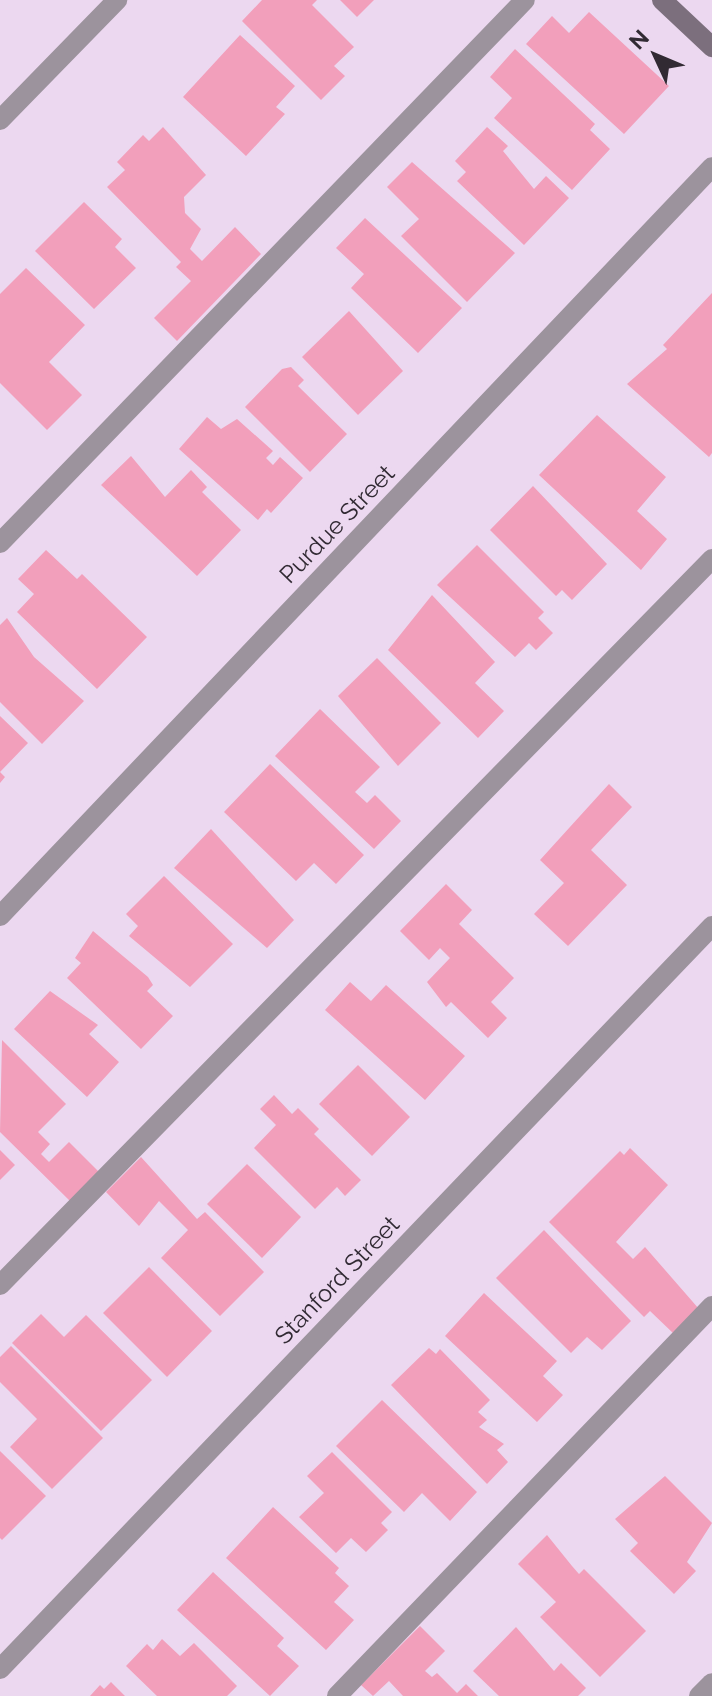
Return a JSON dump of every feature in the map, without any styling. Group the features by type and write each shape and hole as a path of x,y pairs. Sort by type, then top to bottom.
{"street":[{"path":"0,120 117,0"},
{"path":"0,543 525,0"},
{"path":"662,0 712,47"},
{"name":"Purdue Street","path":"0,916 712,167"},
{"path":"0,1285 712,559"},
{"name":"Stanford Street","path":"0,1669 712,926"},
{"path":"337,1696 712,1306"},
{"path":"699,1696 712,1683"}],"building":[{"path":"262,0 317,0 312,5 354,47 334,66 345,76 321,100 242,21"},
{"path":"340,0 374,0 357,17"},
{"path":"589,12 669,86 624,134 526,44 552,16 569,33"},
{"path":"240,35 295,86 276,107 285,114 246,156 183,97"},
{"path":"515,49 595,124 590,130 610,149 572,190 494,118 512,98 490,77"},
{"path":"163,127 206,175 184,197 185,213 201,229 190,249 202,261 235,227 261,254 177,341 154,318 191,281 176,267 181,262 107,187 125,170 117,162 143,135 149,141"},
{"path":"487,127 508,146 503,151 534,189 546,176 569,198 524,245 457,181 466,172 455,161"},
{"path":"412,162 515,253 467,302 401,236 419,219 387,187"},
{"path":"84,202 122,239 115,247 136,268 94,309 35,251"},
{"path":"365,218 462,308 418,353 351,288 364,274 336,248"},
{"path":"26,268 85,325 49,362 82,395 47,430 0,383 0,294"},
{"path":"712,293 712,453 709,457 627,384 667,349 663,345"},
{"path":"349,311 403,371 358,415 302,357"},
{"path":"291,367 304,380 298,386 347,434 310,472 245,407 282,369"},
{"path":"597,415 666,477 637,511 667,539 641,570 539,475"},
{"path":"207,417 221,429 237,419 273,451 266,458 273,465 280,457 303,478 271,513 267,509 258,520 179,449"},
{"path":"131,456 165,497 191,470 207,487 202,492 241,530 197,576 101,485"},
{"path":"533,486 607,564 572,600 562,590 556,596 490,530"},
{"path":"477,545 544,612 538,618 553,633 536,650 529,643 515,657 437,585"},
{"path":"46,550 77,579 82,574 147,637 97,689 17,612 34,594 18,579"},
{"path":"432,595 495,662 475,683 504,711 478,738 388,650"},
{"path":"7,618 34,657 84,701 42,744 0,702 0,625"},
{"path":"377,658 441,723 398,766 338,696"},
{"path":"320,709 380,767 355,792 367,803 375,795 401,821 374,849 275,756"},
{"path":"0,716 28,743 0,772"},
{"path":"270,764 364,855 336,884 314,863 296,881 224,812"},
{"path":"609,784 632,807 591,850 627,885 568,946 534,914 564,883 540,860"},
{"path":"211,829 294,920 267,948 174,868"},
{"path":"164,876 233,944 190,987 129,936 138,926 126,914"},
{"path":"446,884 472,910 459,924 514,978 491,1002 507,1018 488,1038 451,1002 446,1007 427,982 450,958 440,948 429,960 400,931"},
{"path":"93,931 148,977 153,985 147,991 173,1016 141,1049 67,978 81,963 75,958"},
{"path":"350,982 371,1001 386,985 465,1056 425,1100 325,1010"},
{"path":"50,991 98,1025 89,1034 119,1062 87,1097 14,1029"},
{"path":"2,1040 66,1104 38,1132 50,1144 41,1154 49,1162 69,1142 99,1172 70,1201 0,1132"},
{"path":"358,1065 410,1117 372,1156 319,1104"},
{"path":"274,1095 292,1114 298,1108 319,1129 314,1134 361,1180 345,1196 337,1187 315,1209 254,1148 276,1125 260,1109"},
{"path":"630,1148 668,1185 616,1242 633,1259 645,1247 699,1309 674,1334 650,1311 644,1317 549,1222 620,1151 624,1155"},
{"path":"0,1150 15,1165 0,1180"},
{"path":"141,1157 197,1219 205,1212 264,1272 220,1316 161,1258 188,1230 159,1201 139,1226 106,1192"},
{"path":"247,1164 301,1217 262,1258 207,1204"},
{"path":"544,1230 631,1321 602,1350 587,1337 571,1353 496,1278"},
{"path":"149,1267 212,1331 167,1377 103,1313"},
{"path":"484,1293 557,1361 543,1376 563,1395 537,1422 445,1336"},
{"path":"41,1314 64,1337 86,1315 152,1380 101,1431 12,1343"},
{"path":"11,1346 103,1438 52,1489 10,1447 37,1419 0,1382 0,1357"},
{"path":"429,1348 436,1354 440,1349 490,1400 478,1412 487,1420 479,1427 504,1444 497,1450 508,1462 487,1484 391,1385"},
{"path":"382,1400 477,1492 450,1521 422,1493 404,1512 336,1446"},
{"path":"0,1451 46,1496 2,1540 0,1538"},
{"path":"332,1452 392,1512 381,1523 388,1530 366,1552 351,1538 336,1553 299,1517 324,1493 307,1476"},
{"path":"665,1476 712,1523 687,1562 696,1571 674,1594 630,1551 638,1543 615,1519"},
{"path":"273,1507 339,1568 335,1573 349,1586 334,1602 354,1620 326,1650 226,1558"},
{"path":"547,1535 579,1574 584,1569 646,1631 600,1677 540,1617 556,1602 518,1564"},
{"path":"213,1572 284,1638 277,1646 299,1666 270,1696 177,1610"},
{"path":"420,1626 445,1651 425,1671 432,1677 437,1673 457,1693 466,1684 478,1696 403,1696 389,1681 373,1696 361,1685"},
{"path":"516,1627 554,1671 561,1663 586,1688 578,1696 499,1696 473,1671"},
{"path":"162,1639 180,1656 194,1643 237,1686 227,1696 157,1696 126,1666 147,1644 153,1650"},
{"path":"111,1682 125,1696 90,1696 100,1685 104,1689"}]}
